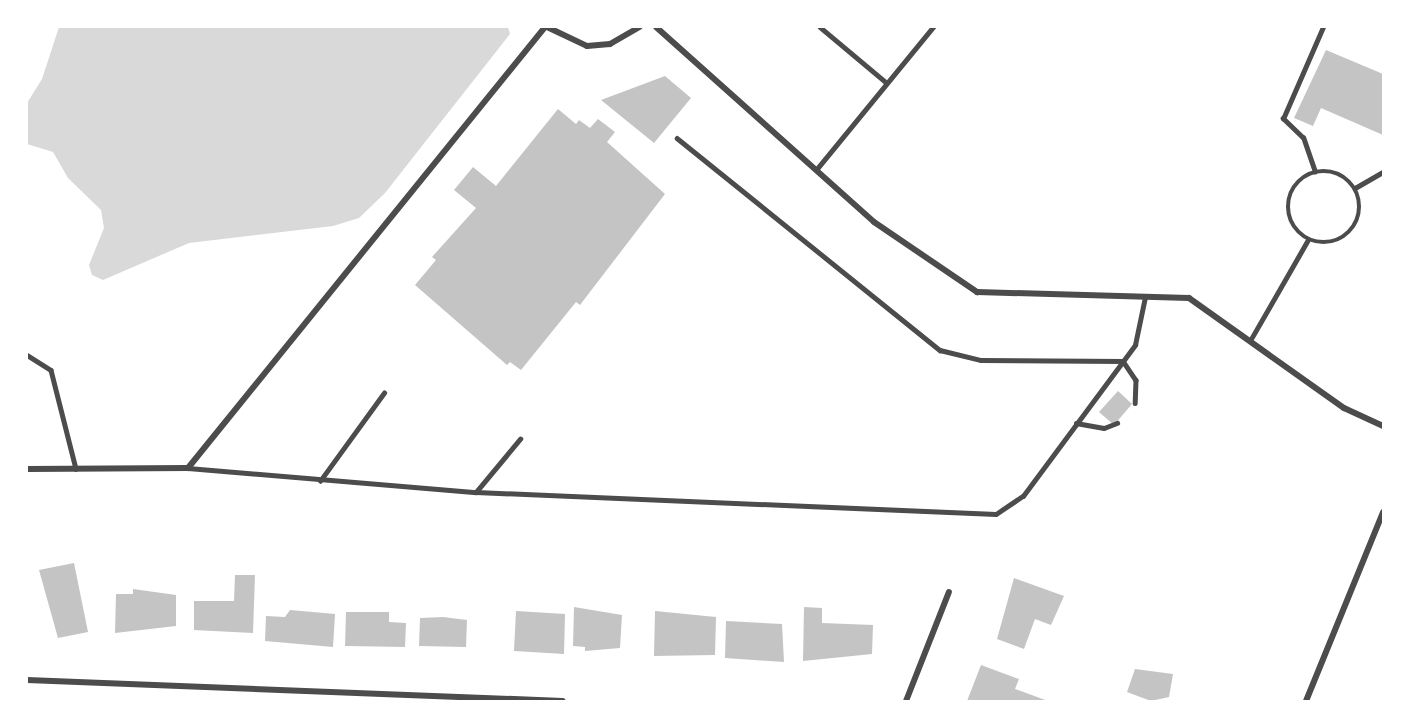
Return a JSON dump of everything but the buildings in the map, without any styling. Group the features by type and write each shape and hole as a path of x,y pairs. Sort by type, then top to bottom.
{"street":[{"path":"27,469 188,468 546,27 587,46 610,44 639,27"},
{"path":"656,27 874,222 977,292 1189,298 1251,339 1344,408 1383,426"},
{"path":"1306,701 1383,512"},
{"path":"906,701 949,592"},
{"path":"27,680 563,701"}],"lane":[{"path":"820,27 887,83"},
{"path":"816,170 933,27"},
{"path":"1315,172 1303,138 1283,119 1323,27"},
{"path":"677,138 940,350 981,360 1123,361"},
{"path":"1315,172 1338,173 1355,188 1361,210 1351,232 1331,243 1308,240 1292,225 1288,203 1296,183 1315,172"},
{"path":"1355,188 1383,172"},
{"path":"1251,339 1308,240"},
{"path":"188,468 320,481 476,492 996,514 1023,496 1135,345 1145,297"},
{"path":"27,355 51,370 76,469"},
{"path":"1123,361 1136,380 1135,403"},
{"path":"320,481 384,393"},
{"path":"1076,423 1104,428 1117,423"},
{"path":"476,492 520,439"}],"shaded area":[{"path":"59,27 508,27 510,34 385,193 359,218 333,226 189,243 103,280 92,275 89,265 104,228 101,210 68,178 53,152 27,144 27,103 42,79"}]}
